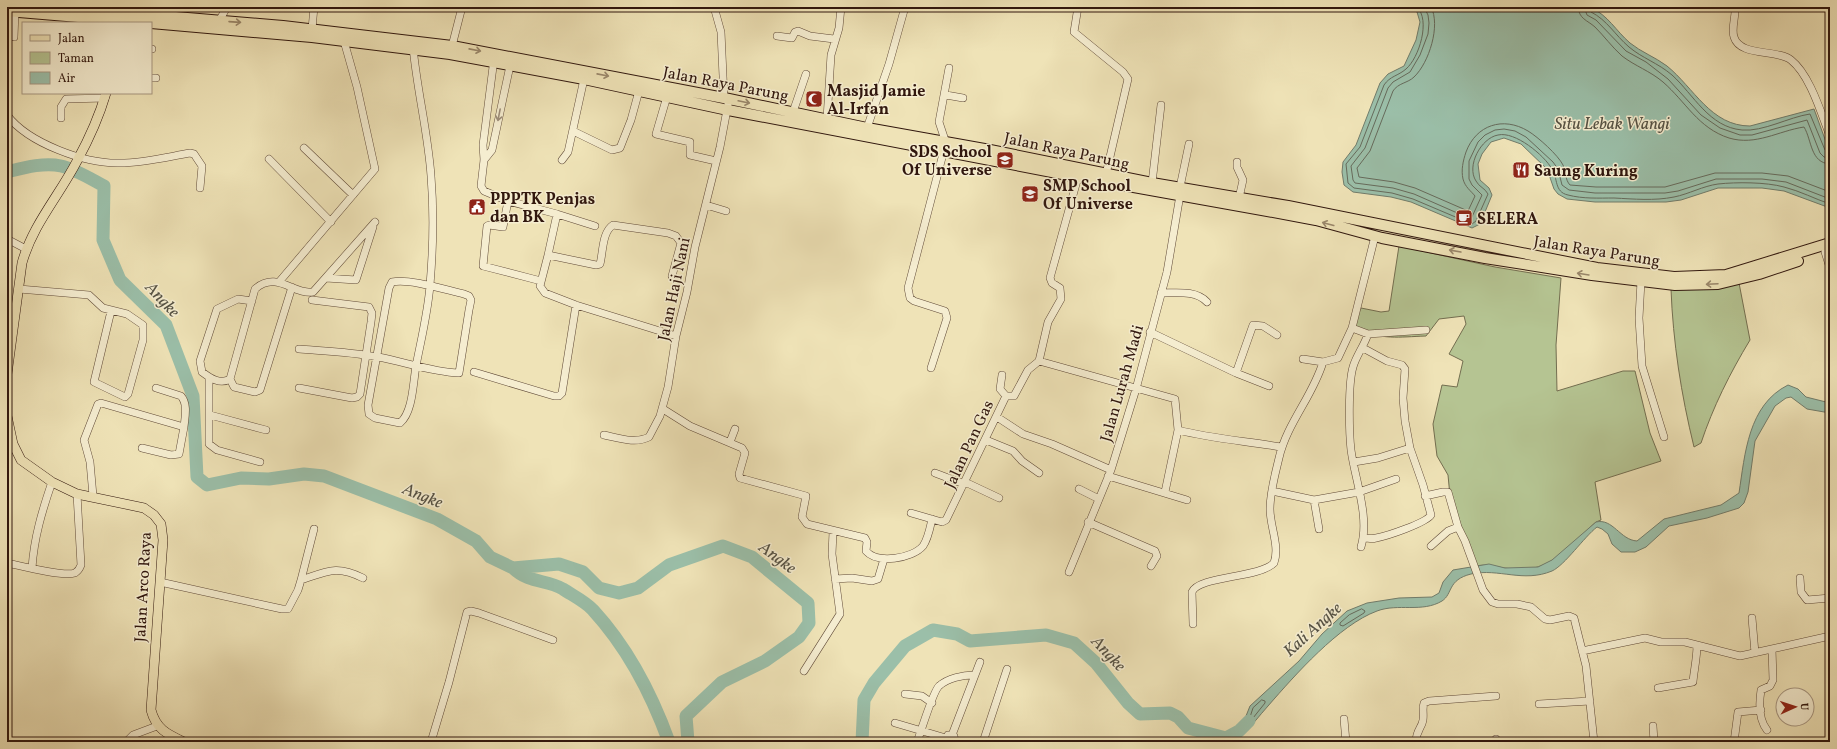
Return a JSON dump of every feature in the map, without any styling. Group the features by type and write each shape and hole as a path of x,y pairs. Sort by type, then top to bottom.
{"highway":[{"name":"Jalan Raya Parung","path":"57,7 219,21 344,41 413,45"},
{"name":"Jalan Raya Parung","path":"11,11 121,22"},
{"name":"Jalan Raya Parung","path":"152,23 282,30 312,29 451,50 668,92 727,110 945,146 990,150 1152,183 1180,191 1263,205 1597,268 1674,277 1726,275 1828,248"},
{"name":"Jalan Raya Parung","path":"510,62 584,79 640,86"},
{"name":"Jalan Raya Parung","path":"668,92 726,98 827,119 1078,177 1239,198 1374,236 1493,259 1592,275 1675,285 1718,284 1759,274 1828,248"}],"main road":[{"path":"7,374 26,249 34,230 79,158 98,120 106,96"},
{"name":"Jalan Arco Raya","path":"7,416 13,444 21,460 52,482 77,494 93,496 144,508 154,515 161,524 163,540 151,710 157,726"},
{"path":"157,726 164,733 184,742"}],"street":[{"path":"219,21 228,7"},
{"path":"312,29 314,7"},
{"path":"451,50 462,7"},
{"name":"Jalan Haji Nani","path":"604,435 624,440 642,440 649,438 663,410 676,336 727,110 721,32 714,7"},
{"path":"827,119 831,55 834,39 839,28 841,7"},
{"path":"867,128 889,64 904,7"},
{"path":"1078,7 1074,32 1123,72 1128,79 1106,174"},
{"path":"1735,7 1733,34 1735,40 1741,47 1748,50 1790,59 1798,66 1814,95 1830,136"},
{"path":"11,11 14,37"},
{"path":"777,36 792,38 795,32 798,31 810,36 834,39"},
{"path":"279,282 375,169 357,87 344,41"},
{"path":"299,349 366,355 378,357 416,366 459,373 470,298 464,294 430,287 405,280 392,282 389,288 378,357 368,405 369,414 374,418 400,424 407,414 416,366 430,287 433,227 431,176 413,45"},
{"path":"494,59 483,145 484,160 482,189 487,194 508,201 595,226"},
{"path":"484,160 492,150 510,62"},
{"path":"931,368 947,314 945,311 914,301 910,298 908,288 945,146 939,122 946,95 950,68"},
{"path":"793,112 806,74"},
{"path":"562,160 568,152 584,79"},
{"path":"573,132 612,150 618,150 630,120 640,86"},
{"path":"668,92 656,134 690,142 690,155 716,161"},
{"path":"946,95 963,98"},
{"path":"61,118 60,107 66,99 106,96"},
{"path":"1152,183 1160,105"},
{"path":"7,115 12,121 31,136 79,158 119,164 194,154 202,166 200,188"},
{"path":"485,132 495,135"},
{"name":"Jalan Lurah Madi","path":"1069,572 1088,522 1110,473 1136,389 1167,272 1189,144"},
{"path":"304,148 353,195"},
{"path":"269,160 330,222"},
{"path":"1237,162 1237,167 1243,180 1239,198"},
{"path":"1078,177 1050,278 1052,283 1061,290 1061,299 1048,322 1039,361 1136,389 1175,398 1178,430 1165,492"},
{"path":"508,201 503,227 487,226 483,266 541,281"},
{"path":"706,205 726,211"},
{"path":"557,214 541,281 542,290 545,294 676,336"},
{"path":"292,287 260,390 255,392 234,387 230,379 255,290 260,286 279,282 292,287 304,292 313,292 375,223 357,279 353,281 326,278"},
{"path":"548,255 596,265 600,264 606,234 608,228 612,225 668,233 676,236 681,243 672,276"},
{"path":"1303,359 1322,362 1338,358 1352,328 1374,236"},
{"path":"7,240 26,249"},
{"path":"1828,248 1830,268"},
{"path":"1641,281 1639,318 1642,366 1664,437"},
{"path":"19,289 89,295 95,299 98,306 111,312 127,314 143,325 142,340 128,394 125,397 94,382 111,312"},
{"path":"1161,293 1196,294 1202,296 1208,302"},
{"path":"230,379 223,382 209,377 202,372 200,364 216,311 219,307 238,298 252,301"},
{"path":"299,388 357,397 360,394 366,355 372,313 369,307 312,300"},
{"path":"474,372 554,396 559,396 562,393 576,305"},
{"path":"1236,373 1253,325 1263,326 1277,335"},
{"path":"1352,328 1368,334 1426,330"},
{"path":"1150,332 1236,373 1269,386"},
{"path":"1361,547 1364,538 1363,517 1351,448 1351,373 1368,334"},
{"path":"1363,348 1387,361 1404,367 1406,372 1403,391 1403,407 1410,448 1430,517 1376,538 1364,538"},
{"name":"Jalan Pan Gas","path":"932,520 942,522 946,520 1006,396 1014,396 1028,370 1039,361"},
{"path":"1193,624 1192,592 1194,588 1203,583 1263,570 1274,563 1276,552 1271,524 1272,491 1281,447 1289,429 1318,376 1322,362"},
{"path":"1002,375 1000,389 1006,396"},
{"path":"209,377 209,441 211,446 217,450 260,462"},
{"path":"142,448 171,455 179,454 186,406 184,399 181,396 156,388"},
{"path":"93,496 90,462 84,440 98,404 101,403 184,427"},
{"path":"663,410 690,426 730,442 744,450 745,452 739,474 740,478 806,496 802,517 807,524 832,532 865,538 867,552 884,558 900,557 919,550 924,543 932,520 911,513"},
{"path":"1120,410 1128,413"},
{"path":"210,415 266,430"},
{"path":"997,416 1023,434 1052,444 1110,473 1187,500"},
{"path":"730,442 735,429"},
{"path":"1178,430 1238,442 1255,442 1281,447"},
{"path":"986,440 1013,451 1022,461 1039,473"},
{"path":"1354,462 1378,458 1410,448"},
{"path":"935,474 965,483 999,498"},
{"path":"1272,491 1314,500 1359,492 1396,479"},
{"path":"32,568 33,549 39,520 52,482"},
{"path":"1078,489 1099,499"},
{"path":"1425,496 1448,492 1458,527 1473,560 1485,594 1492,602 1498,604 1517,604 1531,607 1541,617 1550,620 1572,616 1576,623 1586,666 1594,742"},
{"path":"7,563 62,573 76,572 81,565 77,494"},
{"path":"1314,500 1319,529"},
{"path":"1088,522 1156,551 1157,556 1151,566"},
{"path":"1431,546 1448,531 1458,527"},
{"path":"160,582 282,609 288,609 301,580 314,530"},
{"path":"804,671 840,614 832,554 832,532"},
{"path":"836,579 852,578 874,581 878,579 884,558"},
{"path":"301,580 330,571 348,571 363,578"},
{"path":"1800,578 1801,592 1807,600 1830,598"},
{"path":"431,742 449,682 467,612 471,611 553,640"},
{"path":"1752,618 1755,652"},
{"path":"1582,651 1644,638 1661,642 1673,641 1697,645 1740,656 1830,636"},
{"path":"1658,688 1693,682 1694,666 1697,660 1697,645"},
{"path":"1767,730 1762,723 1761,690 1770,686 1773,680 1772,649"},
{"path":"895,723 953,740 974,675 980,662"},
{"path":"983,742 1007,669"},
{"path":"922,696 950,680 964,675 974,675"},
{"path":"917,742 938,686"},
{"path":"905,694 922,696 932,703"},
{"path":"1416,742 1417,730 1423,720 1422,709 1424,703 1429,701 1496,696"},
{"path":"1539,704 1590,701"},
{"path":"1734,742 1738,712 1761,710"},
{"path":"1344,719 1346,742"},
{"path":"126,742 133,735 157,726"},
{"path":"1653,726 1654,742"}],"green space":[{"path":"1399,246 1495,267 1561,278 1556,345 1557,391 1623,371 1635,371 1650,433 1661,461 1595,482 1601,520 1596,522 1563,553 1543,565 1522,569 1487,565 1476,566 1450,496 1448,475 1437,456 1433,424 1442,385 1457,387 1463,361 1449,354 1466,324 1464,316 1439,319 1426,336 1383,336 1374,335 1356,329 1357,315 1361,308 1381,312 1389,311"},
{"path":"1739,283 1750,340 1722,390 1701,443 1694,447 1678,368 1671,289"}],"water":[{"name":"Situ Lebak Wangi","path":"1411,7 1590,7 1607,19 1630,43 1667,66 1704,104 1724,120 1750,126 1814,109 1830,153 1830,208 1784,191 1762,188 1718,188 1681,200 1666,202 1595,202 1567,199 1558,194 1554,189 1547,169 1521,144 1504,138 1491,142 1482,154 1478,164 1480,180 1489,188 1492,195 1480,224 1472,228 1411,202 1391,197 1353,192 1344,185 1342,172 1343,162 1356,145 1380,83 1388,74 1404,66 1416,40 1420,22 1417,12"},
{"path":"1788,385 1798,389 1806,397 1830,403 1830,413 1807,409 1791,397 1786,398 1775,406 1755,441 1748,492 1744,503 1739,508 1707,518 1669,526 1646,547 1635,552 1621,552 1612,544 1608,534 1597,527 1563,563 1552,571 1531,576 1491,573 1471,574 1454,583 1448,595 1442,601 1434,605 1393,608 1377,611 1348,627 1318,652 1240,737 1234,730 1244,721 1250,706 1299,661 1322,634 1347,611 1367,603 1399,598 1432,597 1439,593 1443,582 1453,570 1489,564 1505,568 1538,567 1552,560 1596,522 1607,523 1631,540 1637,541 1664,519 1721,505 1739,493 1747,447 1756,418 1764,405 1775,394"}],"waterway":[{"name":"Angke","path":"7,172 34,166 61,166 83,174 104,186 103,240 120,280 166,325 193,396 197,477 207,485 241,478 269,479 304,474 324,476 437,519 476,541 490,557 513,568 559,564 583,572 599,588 619,593 638,588 669,565 723,546 752,557 808,603 809,623 799,637 765,661 722,682 686,716 688,742"},
{"path":"513,568 526,577 563,589 583,601 593,610 628,656 655,707 669,742"},
{"name":"Angke","path":"862,742 864,700 874,683 905,646 933,630 957,634 970,641 1046,635 1074,643 1096,663 1128,703 1140,714 1170,713 1178,717 1188,728 1226,738 1239,731 1249,721"}],"place":[{"name":"Masjid Jamie Al-Irfan","path":"814,99"},
{"name":"SDS School Of Universe","path":"1005,160"},
{"name":"Saung Kuring","path":"1521,170"},
{"name":"SMP School Of Universe","path":"1030,194"},
{"name":"PPPTK Penjas dan BK","path":"477,207"},
{"name":"SELERA","path":"1464,218"}],"water label":[{"name":"Kali Angke","path":"1312,629"}]}
